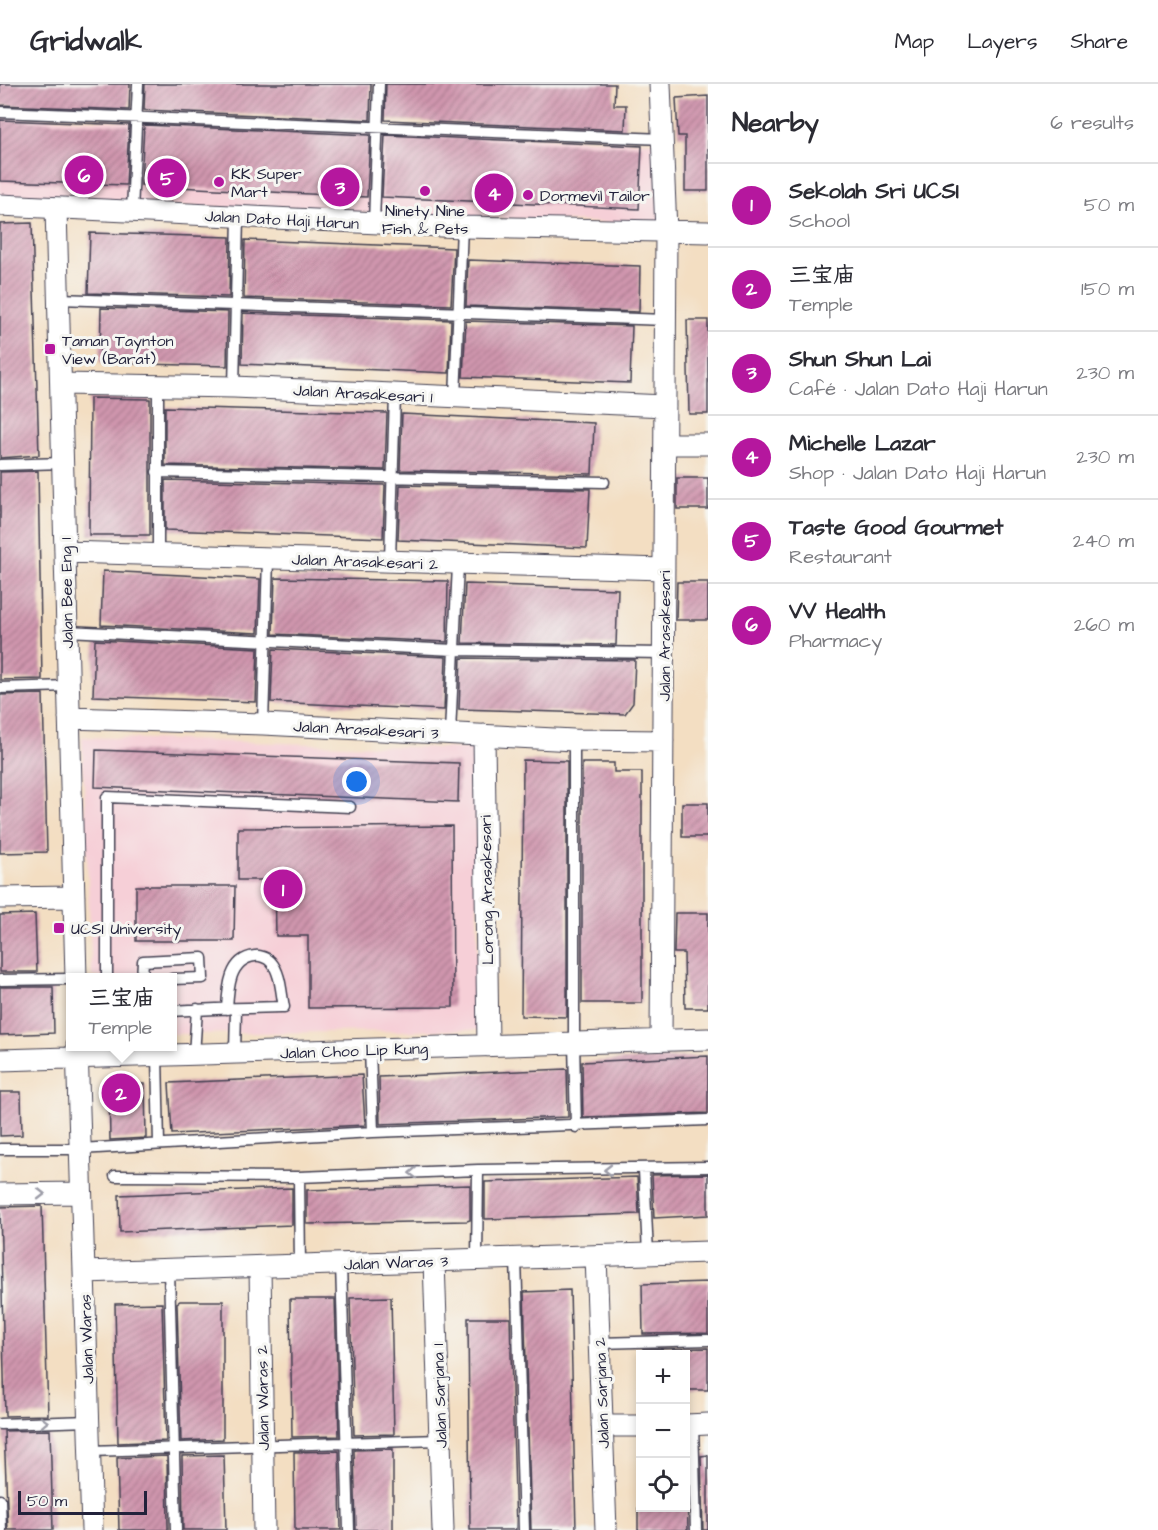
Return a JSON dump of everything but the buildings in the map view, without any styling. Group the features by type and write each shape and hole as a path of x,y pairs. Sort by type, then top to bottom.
{"street":[{"name":"Jalan Arasakesari","path":"660,84 666,231 661,1040"},
{"name":"Jalan Dato Haji Harun","path":"0,205 462,227 708,232"},
{"name":"Jalan Bee Eng 1","path":"56,208 76,973"},
{"name":"Jalan Arasakesari 1","path":"61,384 234,387 665,406"},
{"path":"665,444 708,444"},
{"name":"Jalan Arasakesari 2","path":"65,552 390,560 458,565 664,569"},
{"name":"Jalan Arasakesari 3","path":"69,718 263,724 574,740 663,741"},
{"name":"Lorong Arasakesari","path":"484,735 488,1046"},
{"path":"0,898 74,897"},
{"name":"Jalan Choo Lip Kung","path":"0,1060 78,1053 157,1056 708,1039"},
{"path":"78,1053 80,1149"},
{"name":"Jalan Waras","path":"80,1149 92,1530"},
{"path":"0,1194 81,1193"},
{"name":"Jalan Waras 3","path":"84,1272 708,1252"},
{"name":"Jalan Sarjana 2","path":"596,1256 606,1530"},
{"name":"Jalan Sarjana 1","path":"434,1261 443,1530"},
{"name":"Jalan Waras 2","path":"261,1267 264,1530"},
{"path":"602,1426 636,1426"}],"lane":[{"path":"132,211 138,84"},
{"path":"374,223 379,84"},
{"path":"0,112 663,139"},
{"path":"234,387 238,217"},
{"path":"455,398 462,227"},
{"path":"59,299 666,320"},
{"path":"158,387 158,555"},
{"path":"390,560 395,395"},
{"path":"0,465 63,463"},
{"path":"157,472 604,482"},
{"path":"263,724 268,558"},
{"path":"450,733 458,565"},
{"path":"67,631 267,639 454,650 664,653"},
{"path":"0,688 69,686"},
{"path":"574,740 576,1127"},
{"path":"107,973 107,797 350,807"},
{"path":"177,1011 197,1009 231,1009 284,1007 278,975 271,961 258,955 245,958 234,970 229,986 231,1009 235,1053"},
{"path":"142,973 143,961 202,958 203,978 177,979"},
{"path":"0,980 66,979"},
{"path":"194,1055 197,1009"},
{"path":"370,1049 373,1132"},
{"path":"157,1056 159,1144"},
{"path":"0,1149 80,1149 373,1132 576,1127 708,1120"},
{"path":"115,1176 299,1177 478,1170 644,1170 708,1167"},
{"path":"477,1260 478,1170"},
{"path":"644,1170 648,1254"},
{"path":"299,1177 300,1266"},
{"path":"516,1258 524,1530"},
{"path":"341,1264 349,1530"},
{"path":"169,1270 176,1530"},
{"path":"599,1343 708,1340"},
{"path":"0,1424 89,1421"},
{"path":"696,1424 696,1530"},
{"path":"90,1451 440,1440"},
{"path":"0,1500 1,1530"}],"shaded area":[{"path":"0,116 656,142 660,225 0,199"},
{"path":"82,737 476,749 478,1030 177,1034 177,973 92,973"}],"place":[{"name":"VV Health","path":"84,175"},
{"name":"Taste Good Gourmet","path":"167,178"},
{"name":"KK Super Mart","path":"219,182"},
{"name":"Shun Shun Lai","path":"340,187"},
{"name":"Ninety Nine Fish & Pets","path":"425,191"},
{"name":"Michelle Lazar","path":"494,193"},
{"name":"Dormevil Tailor","path":"528,195"},
{"name":"Taman Taynton View (Barat)","path":"50,349"},
{"name":"Sekolah Sri UCSI","path":"283,889"},
{"name":"UCSI University","path":"59,928"},
{"name":"三宝庙","path":"121,1093"}]}
